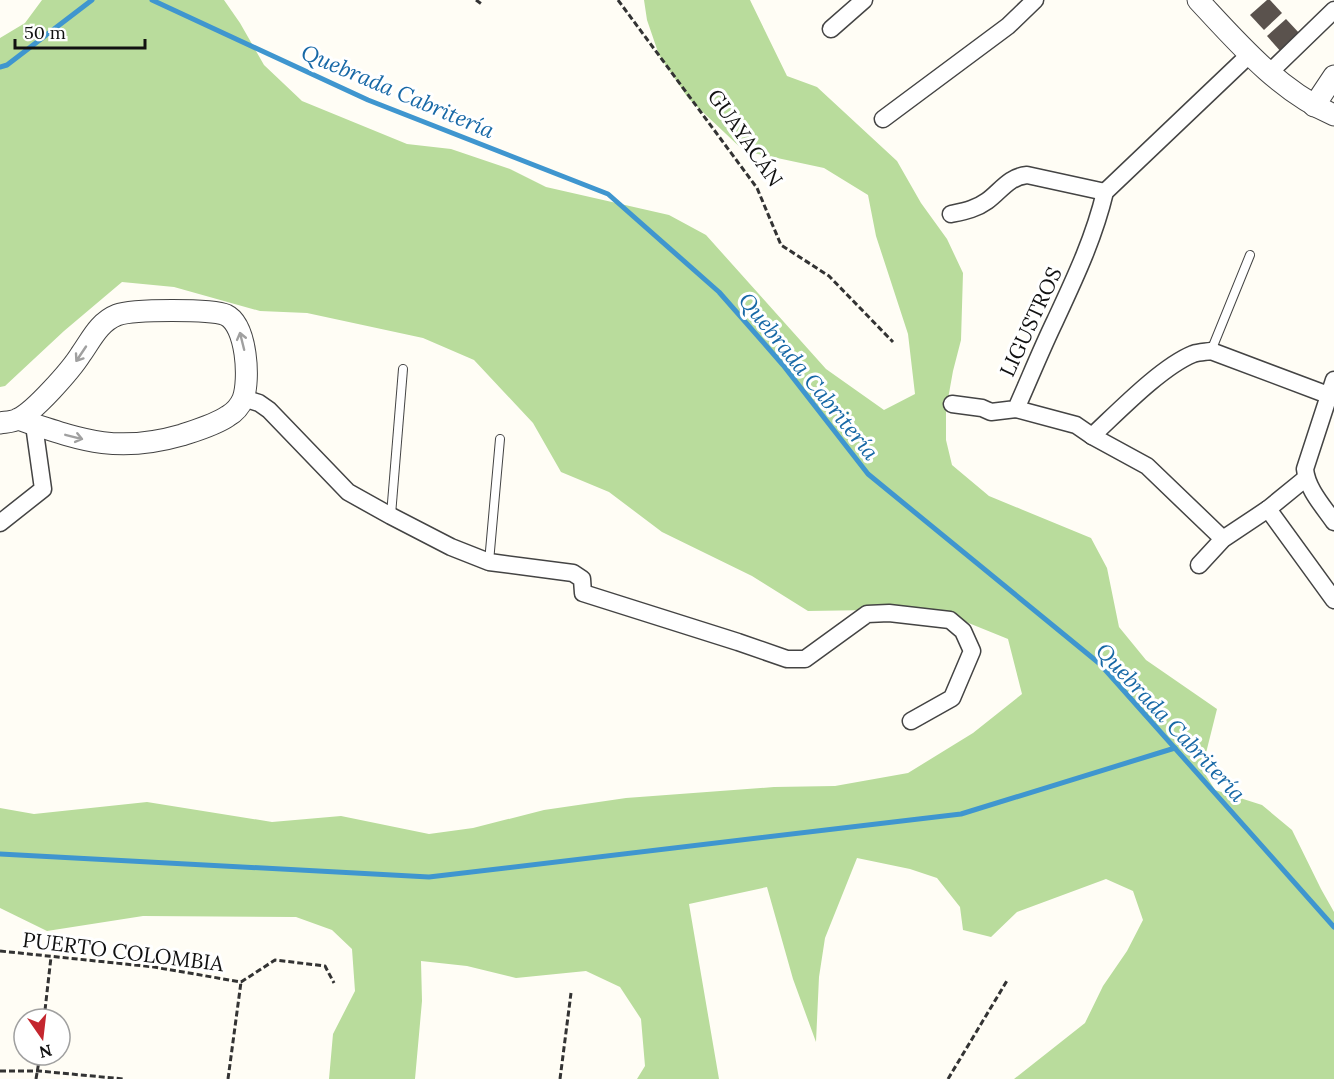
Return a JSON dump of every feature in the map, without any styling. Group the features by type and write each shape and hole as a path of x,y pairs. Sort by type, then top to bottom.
{"street":[{"path":"831,29 864,0"},
{"path":"884,119 1008,26 1035,0"},
{"path":"1198,0 1269,73 1314,106 1334,115"},
{"path":"1269,73 1334,10"},
{"path":"951,214 974,209 988,201 1009,181 1019,176 1027,175 1105,192 1249,55"},
{"path":"1314,106 1334,76"},
{"name":"LIGUSTROS","path":"952,404 982,408 991,412 1016,410 1083,262 1098,221 1105,192"},
{"path":"132,312 211,312 226,315 235,322 241,334 246,383 243,398 240,406 229,416 217,422 161,441 113,445 17,422 68,372 104,322 117,315 132,312"},
{"path":"1092,436 1154,381 1194,354 1211,351 1331,388 1305,469 1306,478 1334,522"},
{"path":"243,398 259,403 268,410 348,492 451,547 489,562 573,573 582,579 583,593 787,659 805,659 867,614 889,613 950,620 963,631 972,651 952,698 911,721"},
{"path":"1016,410 1076,425 1147,466 1223,539"},
{"path":"0,523 43,489 17,422"},
{"path":"1198,565 1223,539 1268,509 1306,478"},
{"path":"1268,509 1334,600"}],"lane":[{"path":"1211,351 1251,255"},
{"path":"391,516 403,369"},
{"path":"489,562 500,439"}],"path":[{"path":"476,0 483,5"},
{"name":"GUAYACÁN","path":"618,0 757,188 782,245 829,276 893,342"},
{"name":"PUERTO COLOMBIA","path":"0,951 154,968 241,982 275,960 325,966 334,983"},
{"path":"45,1007 51,957"},
{"path":"948,1079 1008,979"},
{"path":"228,1079 241,982"},
{"path":"560,1079 571,993"},
{"path":"36,1079 39,1067"},
{"path":"0,1071 39,1071 124,1079"}],"green space":[{"path":"42,0 224,0 264,65 302,101 407,144 451,149 510,169 546,187 669,215 706,235 826,369 884,410 915,394 908,334 876,236 868,195 824,168 744,151 688,98 659,55 647,20 644,0 750,0 787,76 817,87 897,161 921,203 947,239 963,273 961,340 946,410 946,440 952,465 989,496 1091,538 1107,568 1119,627 1146,660 1217,709 1202,769 1215,790 1262,805 1292,830 1334,912 1334,1079 1014,1079 1085,1023 1103,986 1127,951 1143,920 1133,891 1106,879 1017,912 991,937 963,930 960,907 937,878 910,869 857,858 825,938 819,977 816,1042 793,979 767,887 689,904 719,1079 637,1079 645,1066 641,1019 620,987 586,971 516,978 467,966 421,961 422,1001 415,1079 329,1079 333,1034 355,991 352,949 332,930 296,917 143,916 47,931 0,908 0,808 34,814 147,802 272,822 341,816 429,834 473,828 544,810 626,798 774,787 835,786 908,773 973,733 1022,694 1008,639 934,609 808,611 752,576 662,532 609,492 561,472 533,423 474,360 423,338 307,313 260,311 174,287 122,282 64,331 5,386 0,387 0,38 25,23"}],"building":[{"path":"1270,0 1282,13 1264,30 1250,15"},
{"path":"1286,19 1301,35 1282,53 1267,36"}],"waterway":[{"name":"Quebrada Cabritería","path":"0,67 7,65 92,0"},
{"name":"Quebrada Cabritería","path":"152,0 368,100 608,194 719,292 783,365 868,474 1100,664 1334,927"},
{"path":"0,854 429,877 961,814 1175,748"}]}
